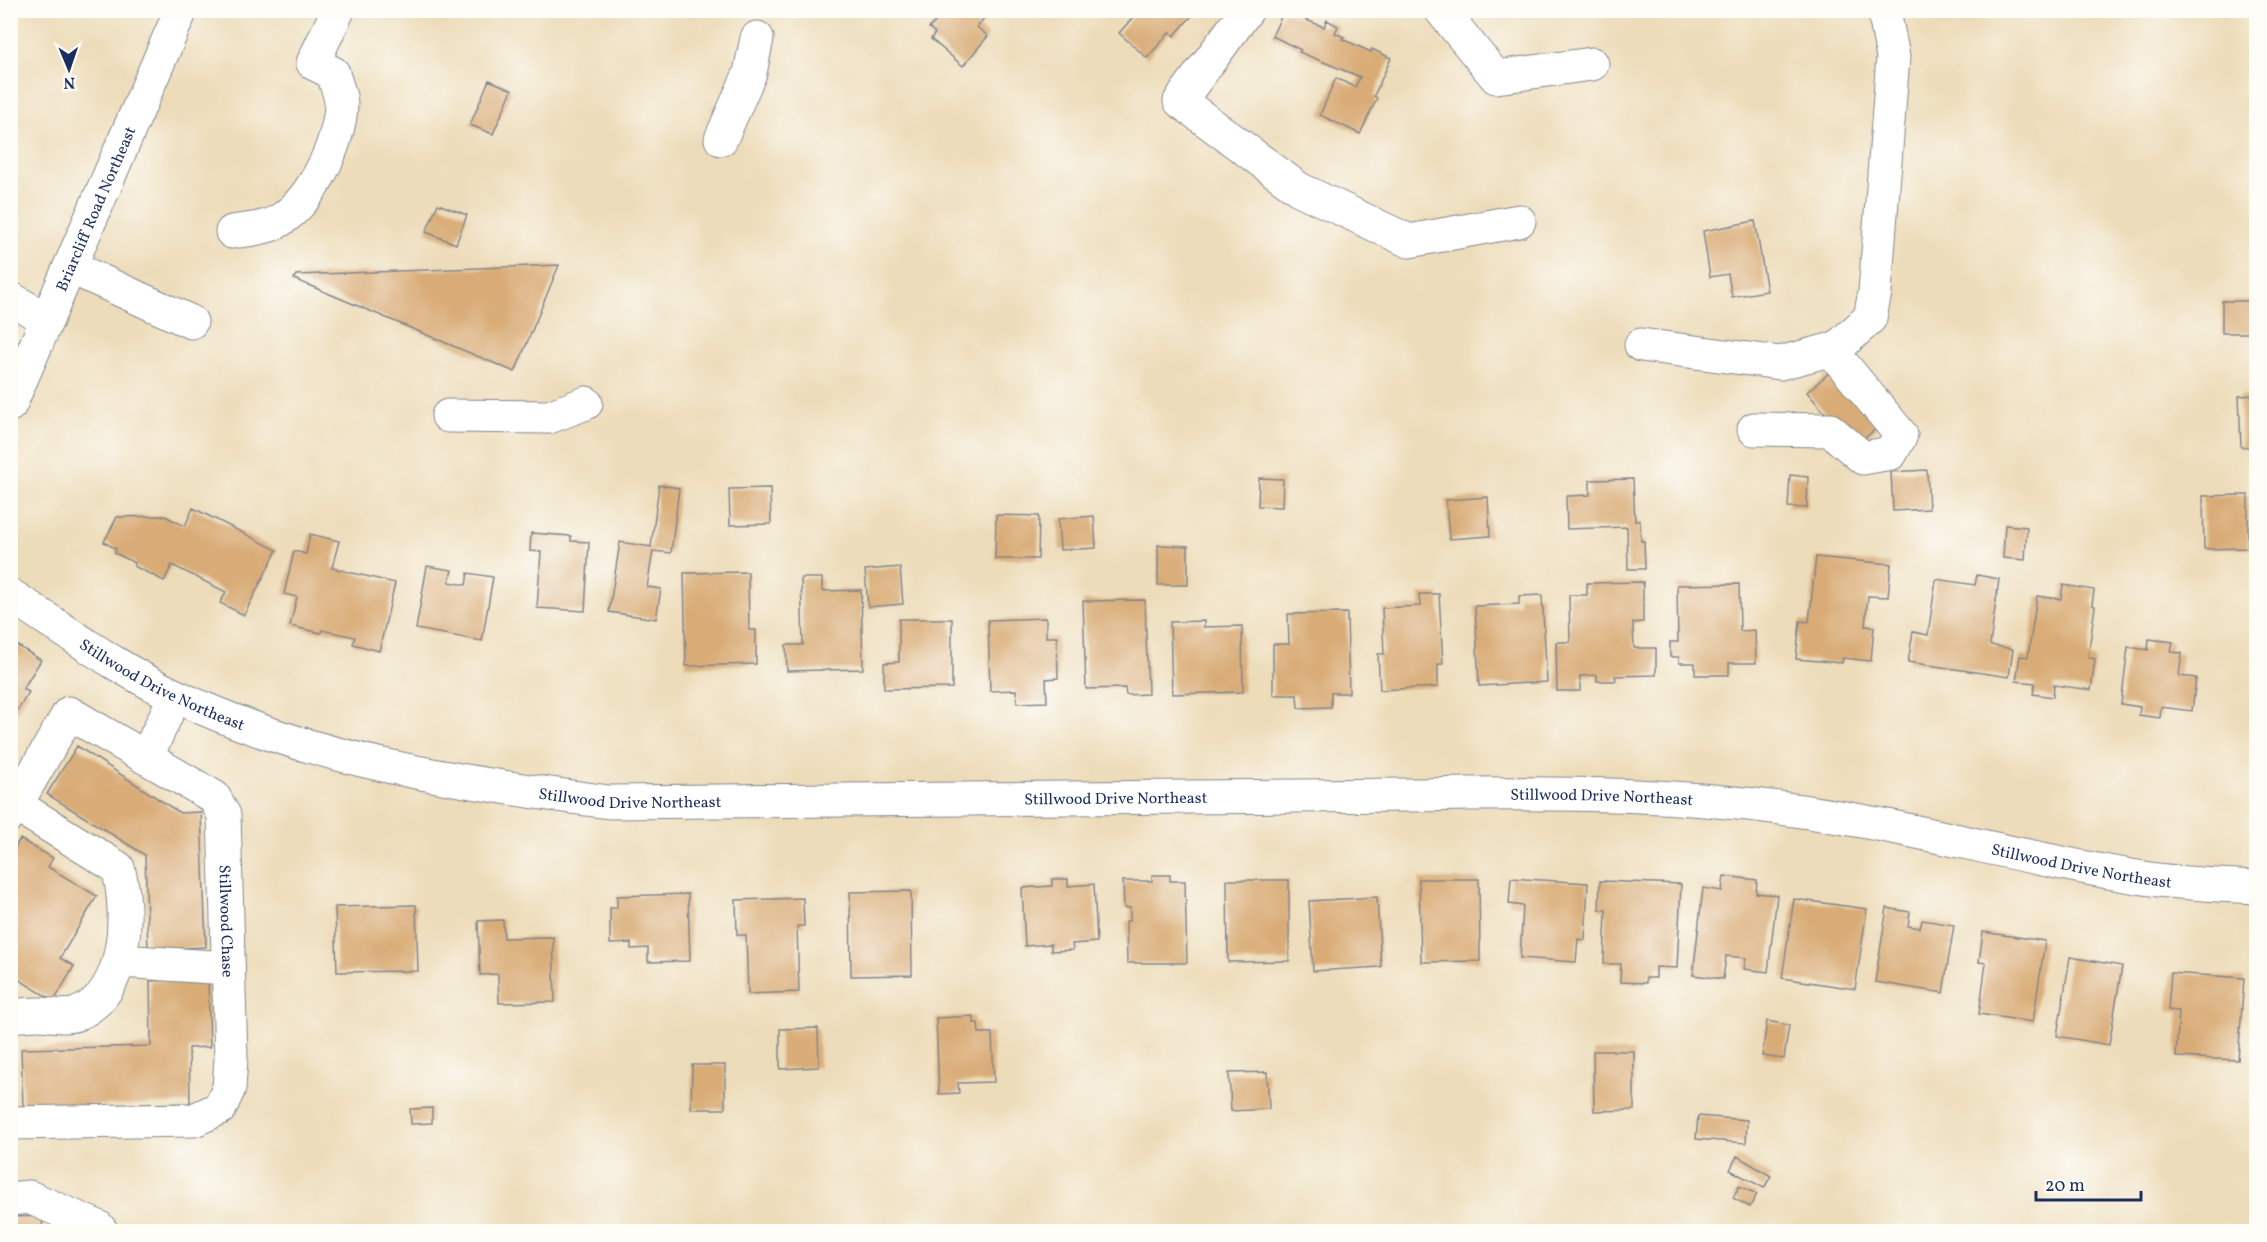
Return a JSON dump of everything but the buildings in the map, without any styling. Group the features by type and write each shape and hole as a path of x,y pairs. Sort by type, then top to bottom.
{"street":[{"name":"Briarcliff Road Northeast","path":"10,405 181,10"},
{"path":"1247,10 1180,102 1299,189 1409,241 1519,221"},
{"path":"1441,10 1496,77 1592,64"},
{"path":"1641,345 1779,363 1837,348 1870,318 1875,291 1893,57 1884,10"},
{"path":"232,232 272,224 293,210 308,195 323,167 337,129 341,102 333,73 313,63 332,12"},
{"path":"721,139 750,73 757,38"},
{"path":"70,267 191,322"},
{"path":"10,298 47,320"},
{"path":"1754,429 1830,429 1863,458 1891,453 1901,435 1831,350"},
{"path":"448,416 549,417 586,403"},
{"name":"Stillwood Drive Northeast","path":"10,596 108,658 175,696 237,722 332,754 505,787 609,802 1538,792 1638,795 1742,803 1831,815 2145,878 2256,887"},
{"path":"146,758 175,696"},
{"name":"Stillwood Chase","path":"10,1016 77,1014 87,1009 108,988 120,961 125,924 118,868 13,810 69,714 214,797 224,815 231,1059 229,1089 220,1108 194,1120 10,1123"},
{"path":"120,961 228,968"},
{"path":"10,1198 29,1197 98,1227 102,1232"}]}
